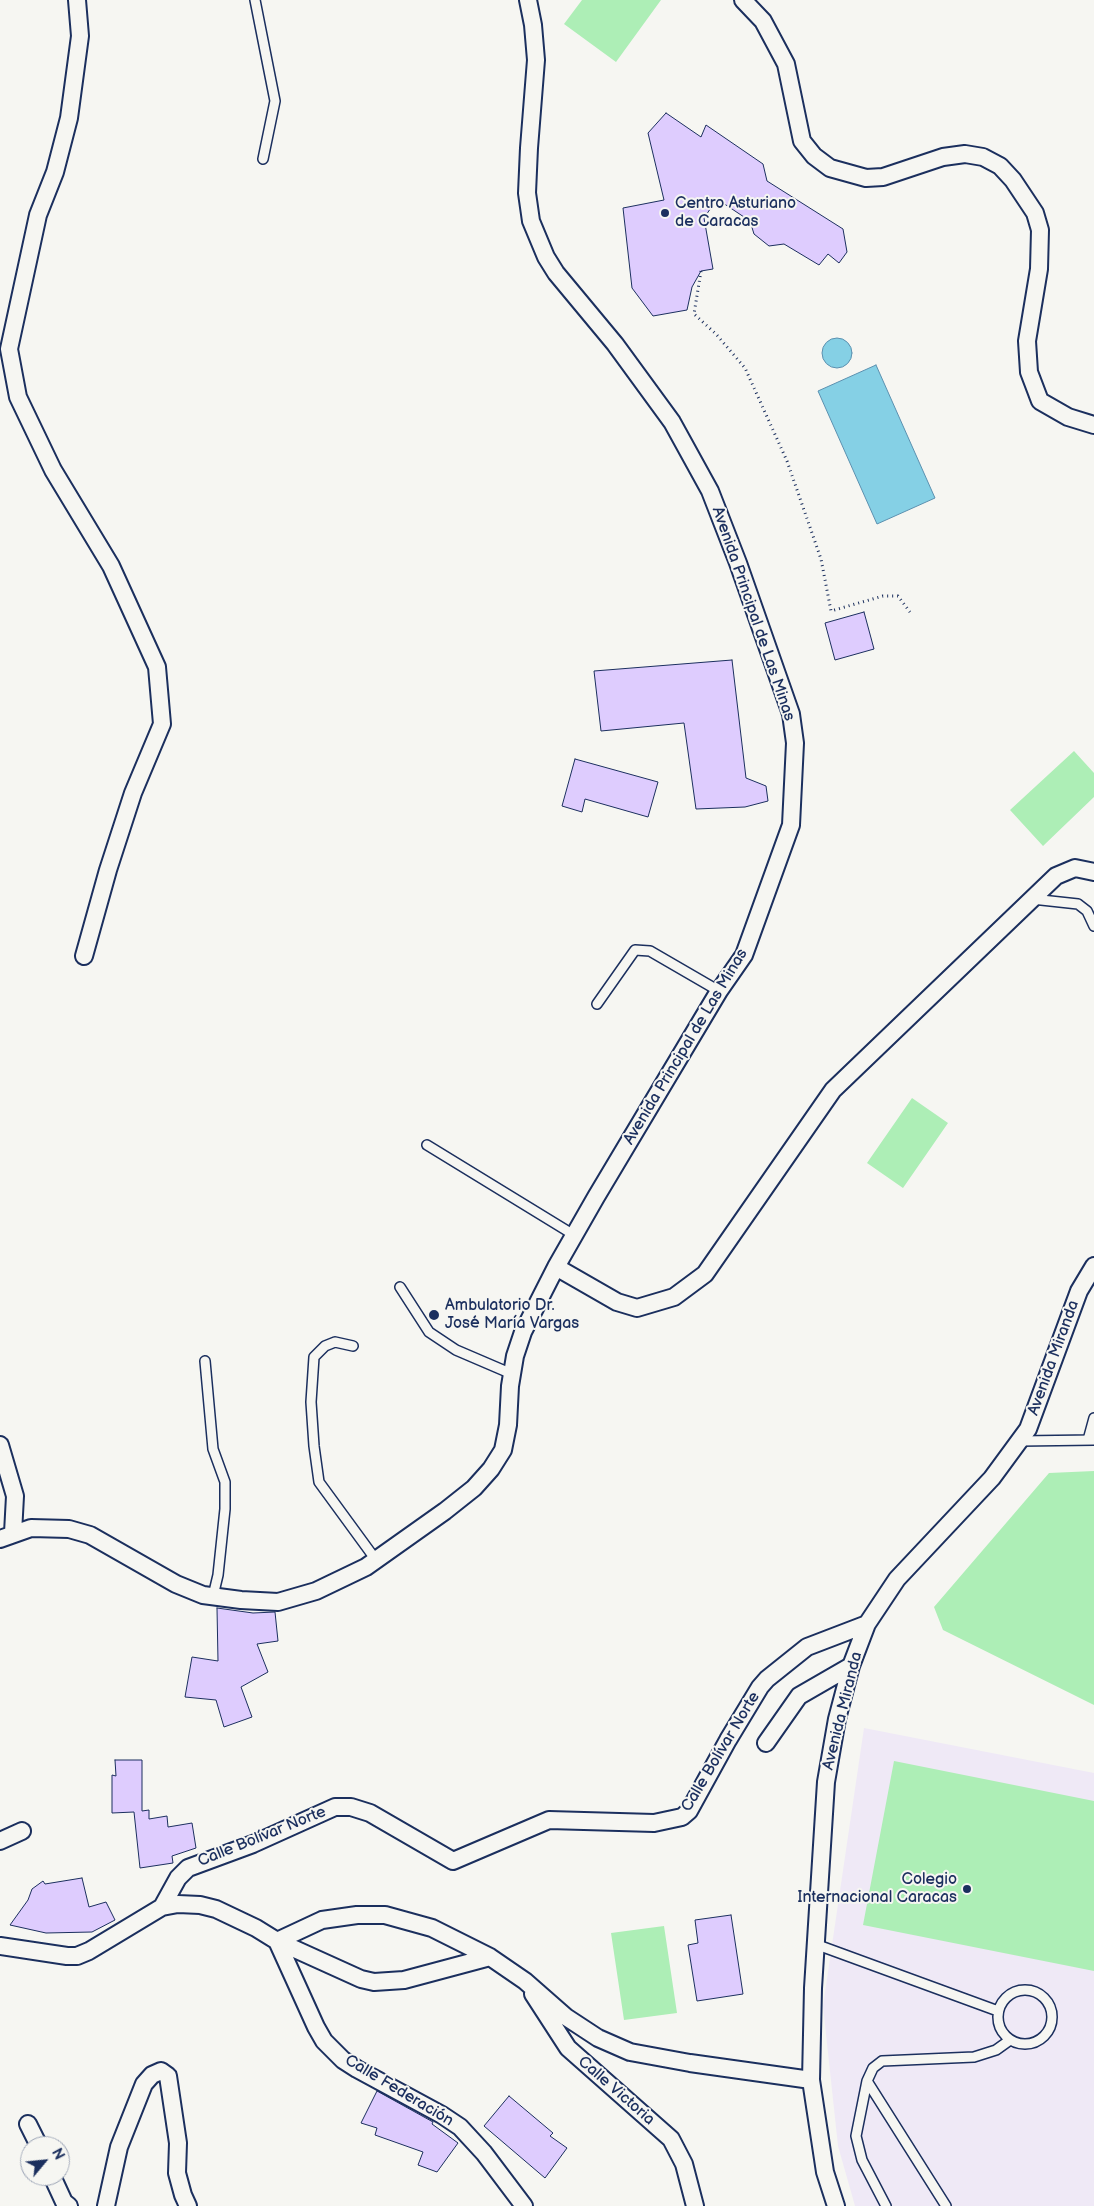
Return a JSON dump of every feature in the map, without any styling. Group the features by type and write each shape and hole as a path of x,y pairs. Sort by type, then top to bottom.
{"street":[{"path":"77,0 80,36 69,118 55,172 38,215 5,354 18,397 52,470 111,566 156,667 162,724 133,793 108,870 84,956"},
{"name":"Avenida Principal de Las Minas","path":"6,1536 31,1528 69,1529 90,1535 176,1584 203,1595 278,1602 339,1581 376,1560 474,1488 492,1470 503,1450 508,1425 512,1374 523,1332 574,1234 719,991 744,955 791,825 795,743 791,714 724,525 710,491 672,422 641,379 556,273 546,257 531,221 528,193 528,148 536,60 533,25 528,0"},
{"path":"743,0 763,22 786,64 802,141 814,156 830,168 866,178 883,177 943,157 964,154 983,157 1000,166 1013,180 1035,213 1040,230 1038,269 1027,341 1029,372 1040,400 1068,417 1094,425"},
{"path":"556,1267 617,1302 638,1308 674,1297 705,1274 833,1090 1056,876 1075,868 1094,872"},
{"name":"Avenida Miranda","path":"836,2206 825,2172 811,2080 815,1944 826,1782 837,1720 851,1666 867,1624 897,1579 992,1478 1028,1429 1079,1291 1094,1266"},
{"path":"0,1445 15,1496 6,1536"},
{"name":"Calle Bolívar Norte","path":"162,1907 178,1878 188,1868 253,1844 329,1809 340,1806 351,1807 370,1813 452,1861 549,1820 654,1822 682,1817 689,1811 728,1740 760,1687 767,1679 807,1647 867,1624"},
{"path":"766,1743 799,1696 851,1666"},
{"path":"0,1840 22,1832"},
{"path":"0,1946 77,1956 89,1951 162,1907 185,1903 216,1909 256,1928 277,1941 361,1979 374,1982 404,1980 490,1958"},
{"path":"277,1941 322,1920 379,1915 400,1918 432,1928 490,1958 526,1981 566,2017 598,2038 630,2052 690,2063 811,2080"},
{"name":"Calle Federación","path":"277,1941 316,2028 324,2041 343,2060 357,2069 442,2115 460,2127 484,2152 524,2206"},
{"name":"Calle Victoria","path":"526,1981 559,2037 568,2048 671,2139 684,2164 695,2206"},
{"path":"106,2206 120,2147 144,2084 152,2075 161,2071 168,2076 177,2133 177,2173 188,2206"},
{"path":"28,2124 34,2136"},
{"path":"57,2186 64,2202 70,2206"}],"lane":[{"path":"256,0 275,101 262,159"},
{"path":"1032,899 1078,904 1087,911 1094,926"},
{"path":"597,1004 635,950 650,951 719,991"},
{"path":"427,1145 574,1234"},
{"path":"400,1287 429,1332 456,1350 512,1374"},
{"path":"353,1346 335,1342 324,1346 314,1357 311,1402 314,1446 319,1482 376,1560"},
{"path":"205,1361 213,1449 225,1482 225,1510 218,1575 213,1596"},
{"path":"1019,1441 1091,1440 1094,1418"},
{"path":"815,1944 998,2011"},
{"path":"1019,1990 1030,1990 1040,1994 1048,2001 1052,2012 1052,2022 1049,2031 1040,2040 1031,2044 1020,2044 1010,2040 1002,2032 998,2021 998,2011 1002,2002 1010,1994 1019,1990"},
{"path":"886,2206 862,2160 856,2136 867,2081 873,2068 882,2061 974,2057 996,2050 1010,2040"},
{"path":"867,2081 946,2206"}],"path":[{"path":"701,271 694,314 716,334 744,368 788,461 821,559 831,611 883,596 898,596 910,612"}],"shaded area":[{"name":"Colegio Internacional Caracas","path":"864,1728 1094,1773 1094,2206 855,2206 838,2146 823,2006"}],"green space":[{"path":"582,0 661,0 616,62 564,24"},
{"path":"1074,751 1094,773 1094,797 1043,846 1010,810"},
{"path":"912,1098 948,1123 903,1188 867,1163"},
{"path":"1094,1471 1094,1705 943,1630 934,1607 1049,1473"},
{"path":"894,1761 1094,1801 1094,1971 863,1925"},
{"path":"664,1926 677,2013 624,2020 611,1933"}],"water":[{"path":"837,338 847,343 852,353 847,363 837,368 827,363 822,353 827,343"},
{"path":"876,365 935,498 877,524 818,391"}],"building":[{"name":"Centro Asturiano de Caracas","path":"666,113 701,137 706,125 763,164 767,181 843,229 847,252 839,263 828,254 819,265 784,244 769,246 754,234 750,221 717,199 704,218 713,269 701,271 692,287 687,310 653,316 632,288 623,208 664,200 648,133"},
{"path":"864,612 874,649 835,660 825,623"},
{"path":"732,660 746,778 766,786 768,801 745,807 696,809 684,723 601,731 594,671"},
{"path":"575,759 658,782 648,817 585,799 582,812 562,806"},
{"path":"217,1608 253,1613 275,1612 278,1641 257,1644 268,1672 241,1687 252,1717 224,1727 216,1700 185,1697 192,1657 218,1661"},
{"path":"115,1760 142,1760 142,1811 149,1810 149,1819 167,1816 168,1827 192,1823 196,1848 172,1856 173,1863 140,1868 134,1812 112,1813 112,1775 116,1776"},
{"path":"82,1878 89,1907 106,1902 115,1920 92,1932 46,1933 10,1925 28,1900 32,1889 43,1881 45,1884"},
{"path":"731,1915 743,1994 697,2001 688,1945 698,1943 695,1920"},
{"path":"377,2091 433,2122 432,2124 458,2143 437,2172 418,2165 423,2152 375,2135 377,2128 361,2123"},
{"path":"509,2096 553,2133 550,2136 567,2148 545,2178 484,2126"}],"place":[{"name":"Centro Asturiano de Caracas","path":"665,213"},
{"name":"Ambulatorio Dr. José María Vargas","path":"434,1315"},
{"name":"Colegio Internacional Caracas","path":"967,1889"}]}
